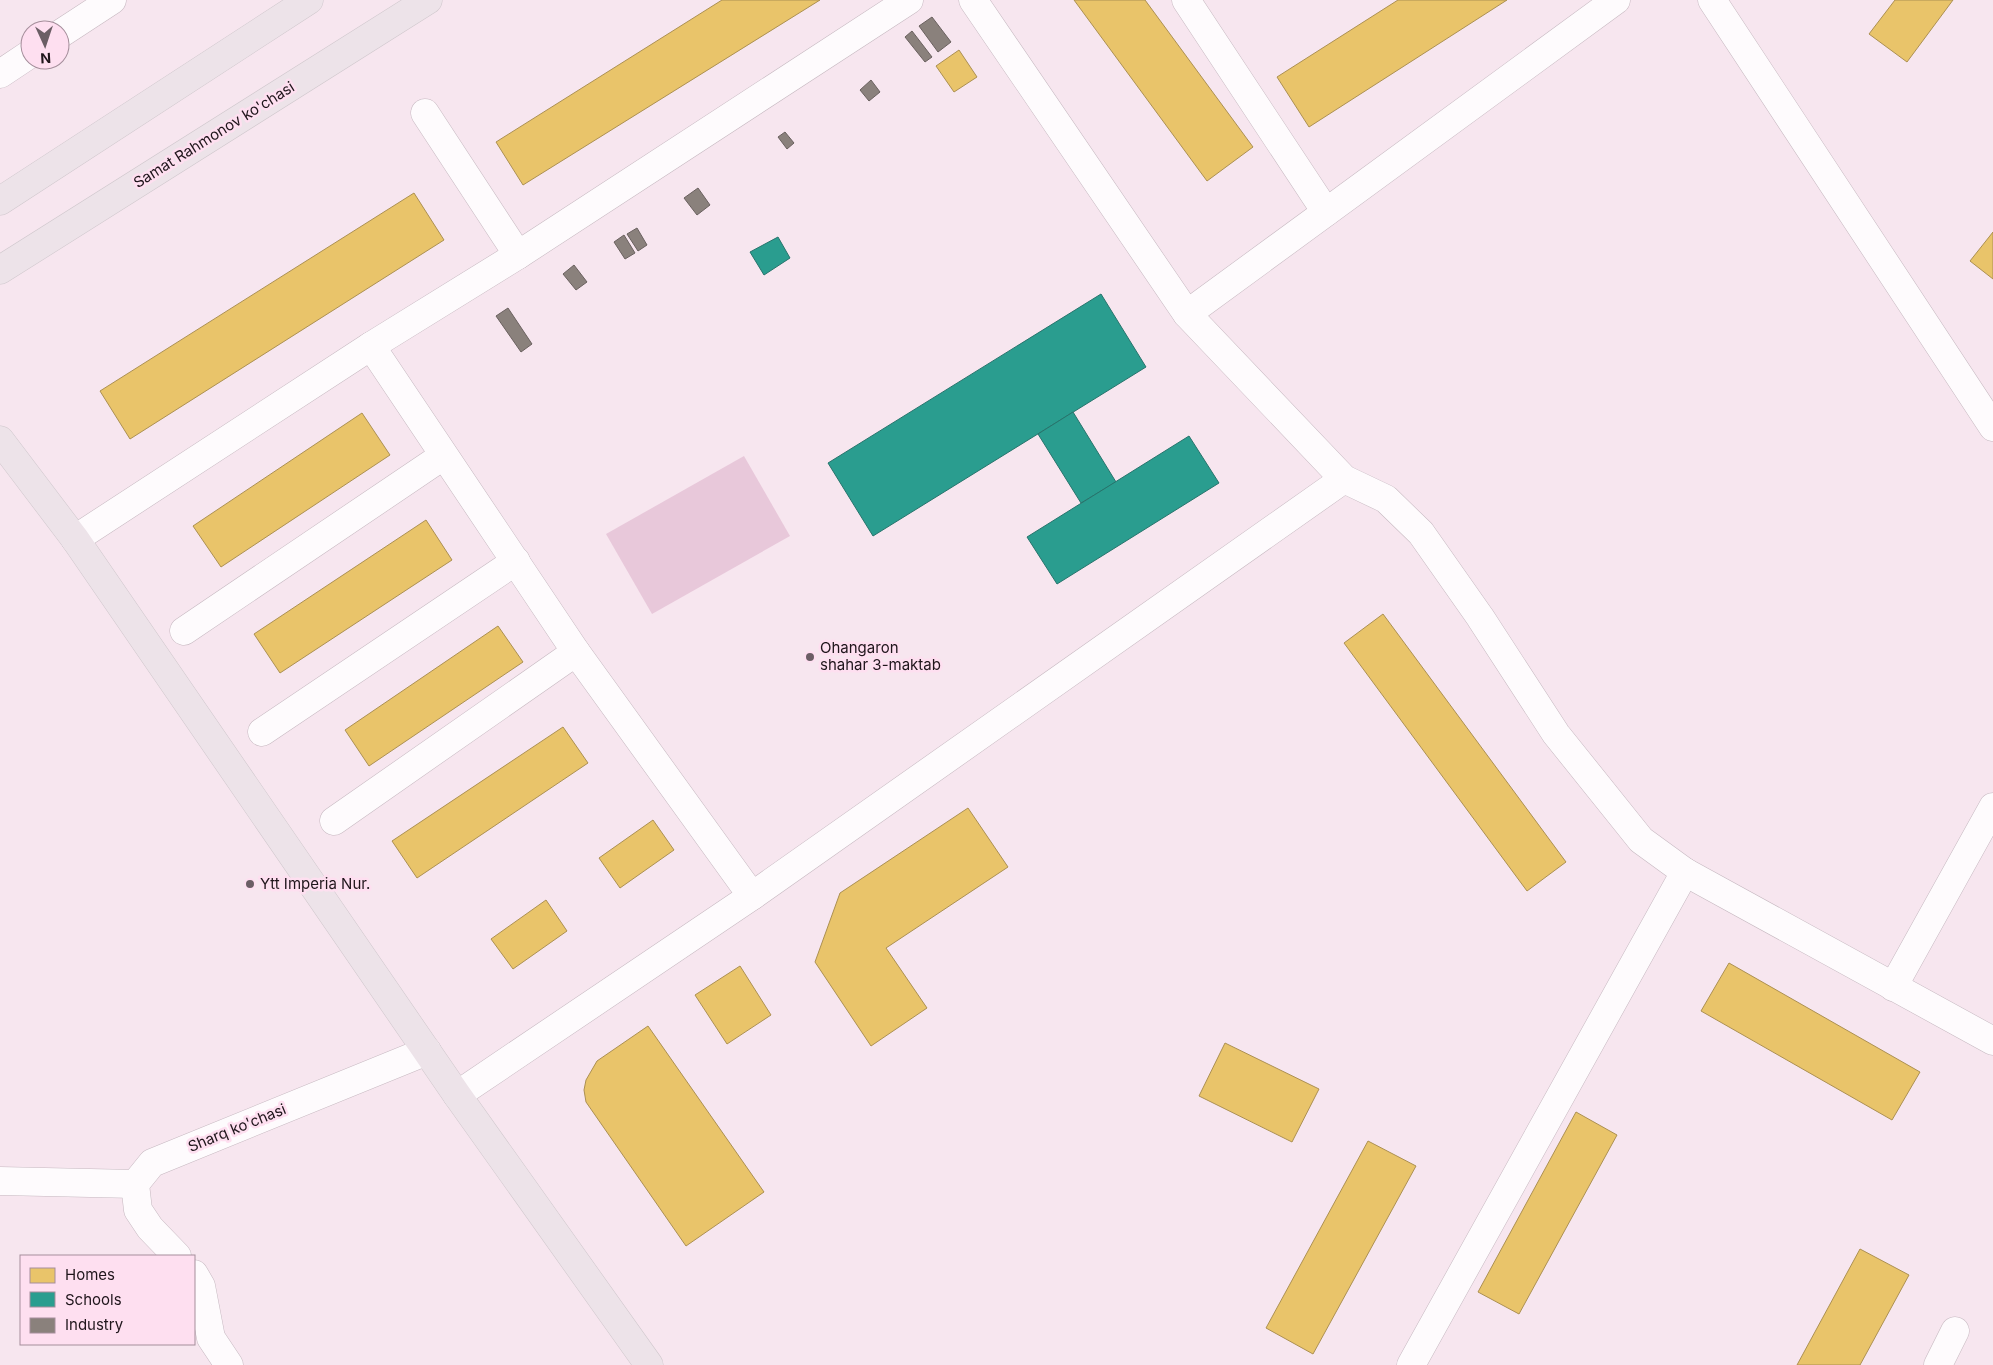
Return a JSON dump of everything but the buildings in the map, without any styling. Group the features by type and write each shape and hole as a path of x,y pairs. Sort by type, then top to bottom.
{"main road":[{"path":"0,202 309,0"},
{"name":"Samat Rahmonov ko'chasi","path":"0,270 428,0"},
{"path":"0,440 75,539 457,1095 649,1365"}],"street":[{"path":"70,27 112,0"},
{"path":"75,539 371,346 518,255 909,0"},
{"path":"973,0 1187,314 1344,480 1386,499 1420,533 1480,617 1556,734 1641,840 1686,872 1993,1041"},
{"path":"1186,0 1326,212"},
{"path":"1187,314 1616,0"},
{"path":"1712,0 1993,427"},
{"path":"0,74 20,61"},
{"path":"425,113 518,255"},
{"path":"371,346 576,652 752,896"},
{"path":"184,631 443,456"},
{"path":"457,1095 752,896 1344,480"},
{"path":"262,732 516,561"},
{"path":"334,821 576,652"},
{"path":"1894,986 1993,807"},
{"path":"1412,1365 1686,872"},
{"name":"Sharq ko'chasi","path":"135,1184 152,1163 427,1051"},
{"path":"0,1181 135,1184 138,1210 150,1228 176,1255"},
{"path":"195,1276 201,1286 211,1338 229,1365"},
{"path":"1938,1365 1954,1331"}],"shaded area":[{"path":"744,456 790,536 652,614 606,534"}],"place":[{"name":"Ohangaron shahar 3-maktab","path":"810,657"},
{"name":"Ytt Imperia Nur.","path":"250,884"}]}
